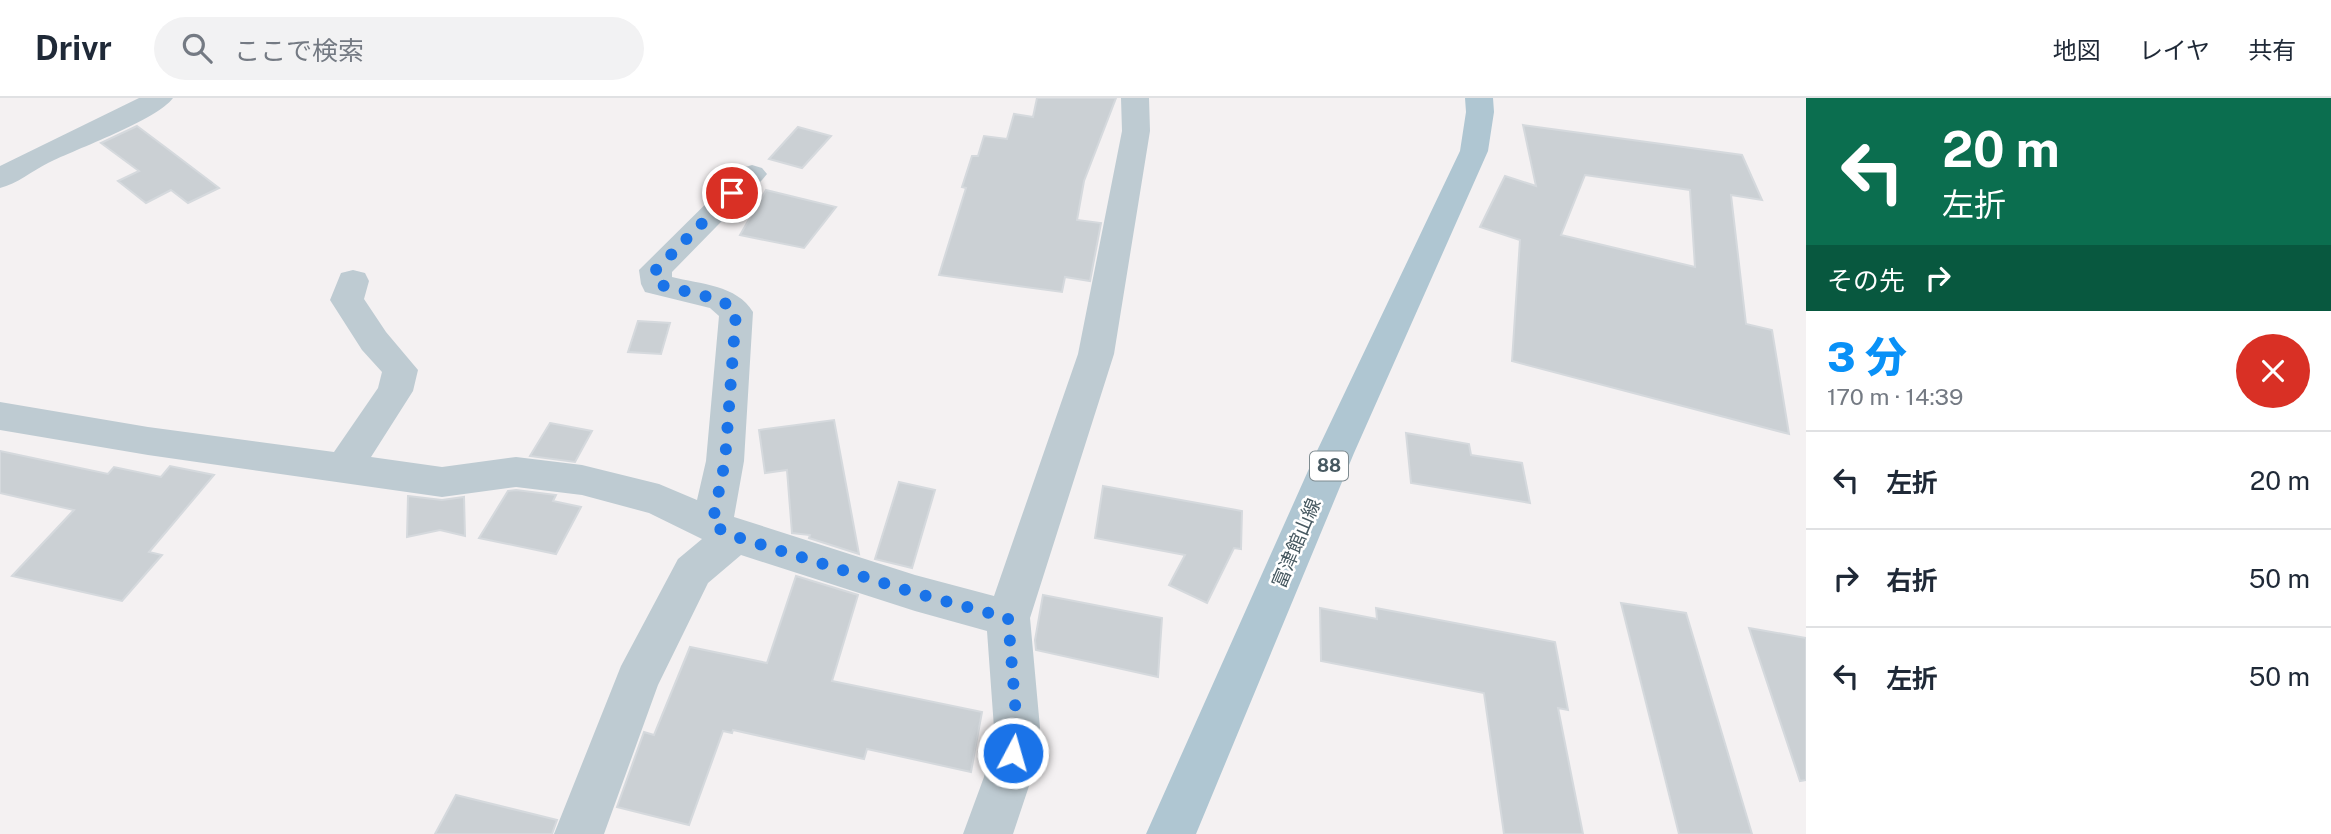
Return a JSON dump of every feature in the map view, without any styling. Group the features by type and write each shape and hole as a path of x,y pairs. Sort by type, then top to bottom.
{"main road":[{"name":"富津館山線","path":"1171,834 1335,453 1474,151 1480,112 1479,98"}],"street":[{"path":"0,179 159,98"},
{"path":"988,834 1008,777 1017,728 1008,618 1096,354 1136,131 1135,98"},
{"path":"579,834 637,681 693,571 723,531 725,461 736,312 721,300 657,284 655,271 752,174"},
{"path":"343,469 395,391 400,370 374,341 347,300 353,281"},
{"path":"0,416 442,482 516,472 582,480 659,500 723,531 915,593 1008,618"}],"building":[{"path":"1037,98 1116,98 1084,181 1077,220 1101,223 1090,281 1065,277 1062,292 939,275 966,188 962,187 972,156 978,156 984,136 1007,139 1014,114 1033,117"},
{"path":"1523,125 1742,155 1762,200 1731,195 1746,324 1772,330 1789,434 1512,361 1520,240 1480,227 1505,176 1536,186","holes":["1585,175 1690,190 1695,267 1561,235"]},
{"path":"137,126 219,188 188,203 171,190 146,203 118,181 139,171 101,143"},
{"path":"798,127 831,136 802,168 769,159"},
{"path":"766,190 836,207 804,248 740,235"},
{"path":"638,321 670,323 661,354 628,352"},
{"path":"834,420 859,554 809,538 810,535 792,533 787,470 765,473 759,430"},
{"path":"550,423 592,431 575,462 530,456"},
{"path":"1406,433 1469,444 1471,455 1522,463 1530,503 1411,483"},
{"path":"0,451 108,474 114,467 161,477 170,466 214,475 149,552 162,555 122,601 12,576 74,510 0,493"},
{"path":"899,482 935,490 912,568 875,559"},
{"path":"1103,486 1242,511 1241,549 1234,548 1207,603 1169,585 1185,555 1095,538"},
{"path":"508,491 556,495 553,501 581,507 556,554 479,538"},
{"path":"408,496 442,500 464,497 465,536 440,530 407,537"},
{"path":"796,576 858,595 832,681 982,712 971,772 867,749 864,759 733,730 732,733 723,731 689,825 617,807 644,732 654,735 690,647 767,663"},
{"path":"1043,595 1162,618 1158,677 1036,650 1035,640"},
{"path":"1621,603 1686,613 1752,834 1679,834"},
{"path":"1320,608 1377,619 1376,608 1555,642 1568,710 1558,708 1583,834 1504,834 1484,693 1321,661"},
{"path":"1749,628 1806,638 1806,780 1800,781"},
{"path":"456,795 557,820 552,834 435,834"}],"route":[{"path":"732,193 655,271 657,284 721,300 736,312 725,461 712,525 734,536 915,593 1008,618 1017,728 1013,753"}]}
